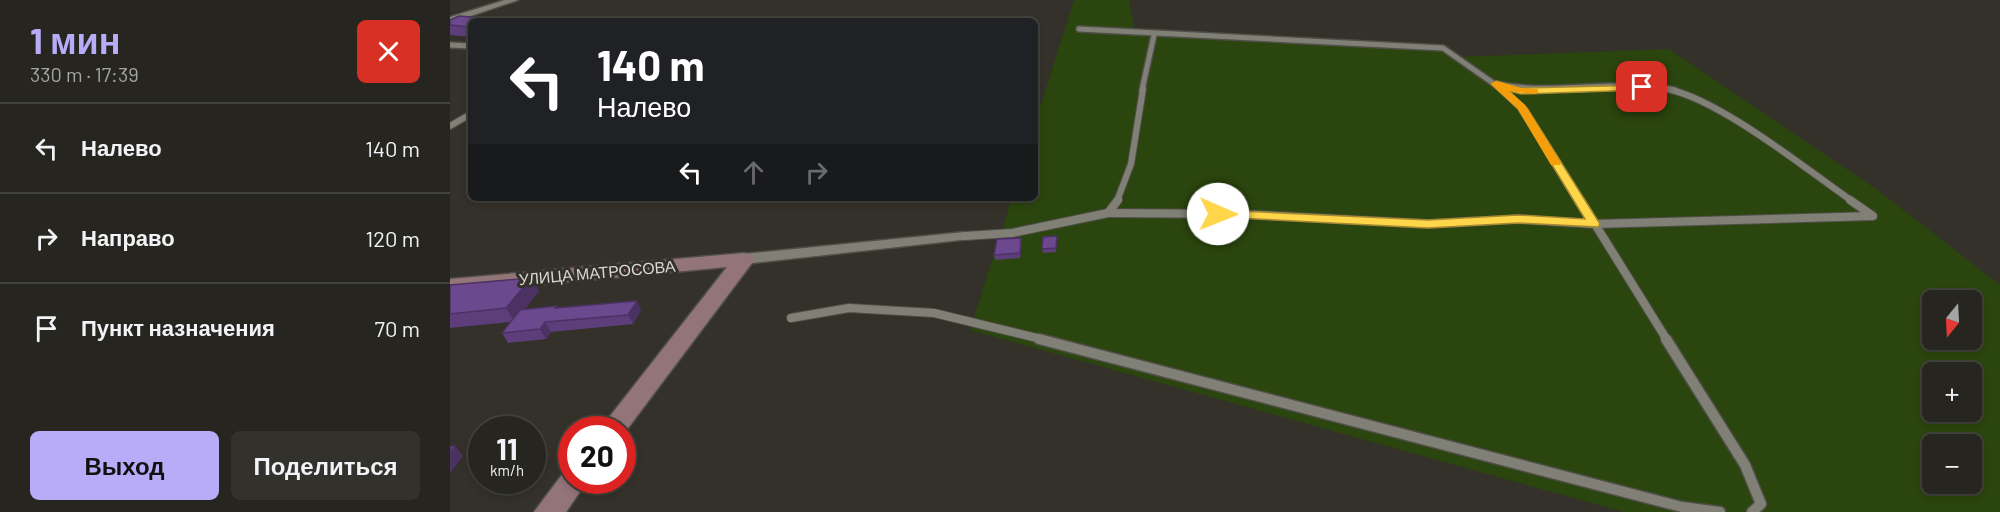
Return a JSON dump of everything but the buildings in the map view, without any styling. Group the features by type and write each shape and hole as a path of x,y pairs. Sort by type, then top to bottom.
{"street":[{"path":"450,20 514,0"},
{"path":"623,416 744,259 965,236"},
{"name":"УЛИЦА МАТРОСОВА","path":"450,286 744,259"},
{"path":"549,512 563,494"}],"lane":[{"path":"1079,29 1154,35 1443,48 1496,84 1522,108 1745,465 1761,504 1752,512"},
{"path":"1107,213 1117,203 1131,170 1138,110 1154,35"},
{"path":"450,45 468,46"},
{"path":"965,236 1012,233 1107,213 1240,214 1428,224 1518,219 1594,224 1873,216 1778,149 1700,99 1682,92 1642,87 1521,91 1496,84"},
{"path":"450,126 468,116"},
{"path":"791,318 849,308 934,313 1081,349 1682,507 1720,512"}],"green space":[{"path":"1074,0 1129,0 1135,32 1445,47 1457,57 1669,49 1879,191 2000,285 2000,512 1624,512 970,330 1011,201 1038,201 1038,114"}],"slow traffic":[{"path":"1534,91 1521,91 1496,84 1522,108 1556,163"}],"route":[{"path":"1218,214 1428,224 1518,219 1594,224 1522,108 1496,84 1521,91 1642,87"}]}
